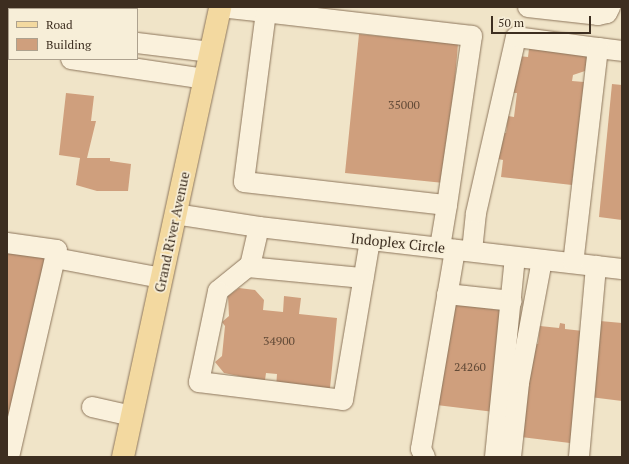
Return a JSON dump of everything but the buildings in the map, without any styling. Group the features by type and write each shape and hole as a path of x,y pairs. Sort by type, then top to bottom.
{"main road":[{"name":"Grand River Avenue","path":"123,457 220,7"}],"street":[{"path":"220,7 472,36 447,205 456,250"},
{"path":"528,7 598,15 607,13 610,7"},
{"path":"266,12 244,182 447,205"},
{"path":"425,457 421,449 447,294 456,250 476,213 516,37 622,51"},
{"path":"138,43 210,52"},
{"path":"573,263 598,48"},
{"path":"78,60 205,79"},
{"name":"Indoplex Circle","path":"175,214 259,227 622,269"},
{"path":"259,227 254,256 248,267 218,291 199,382 343,400 370,240"},
{"path":"7,243 57,250 9,457"},
{"path":"495,457 512,301 515,257"},
{"path":"55,258 162,278"},
{"path":"511,457 519,383 542,260"},
{"path":"579,457 596,266"},
{"path":"248,267 363,278"},
{"path":"447,294 512,301"},
{"path":"92,407 132,416"}]}
